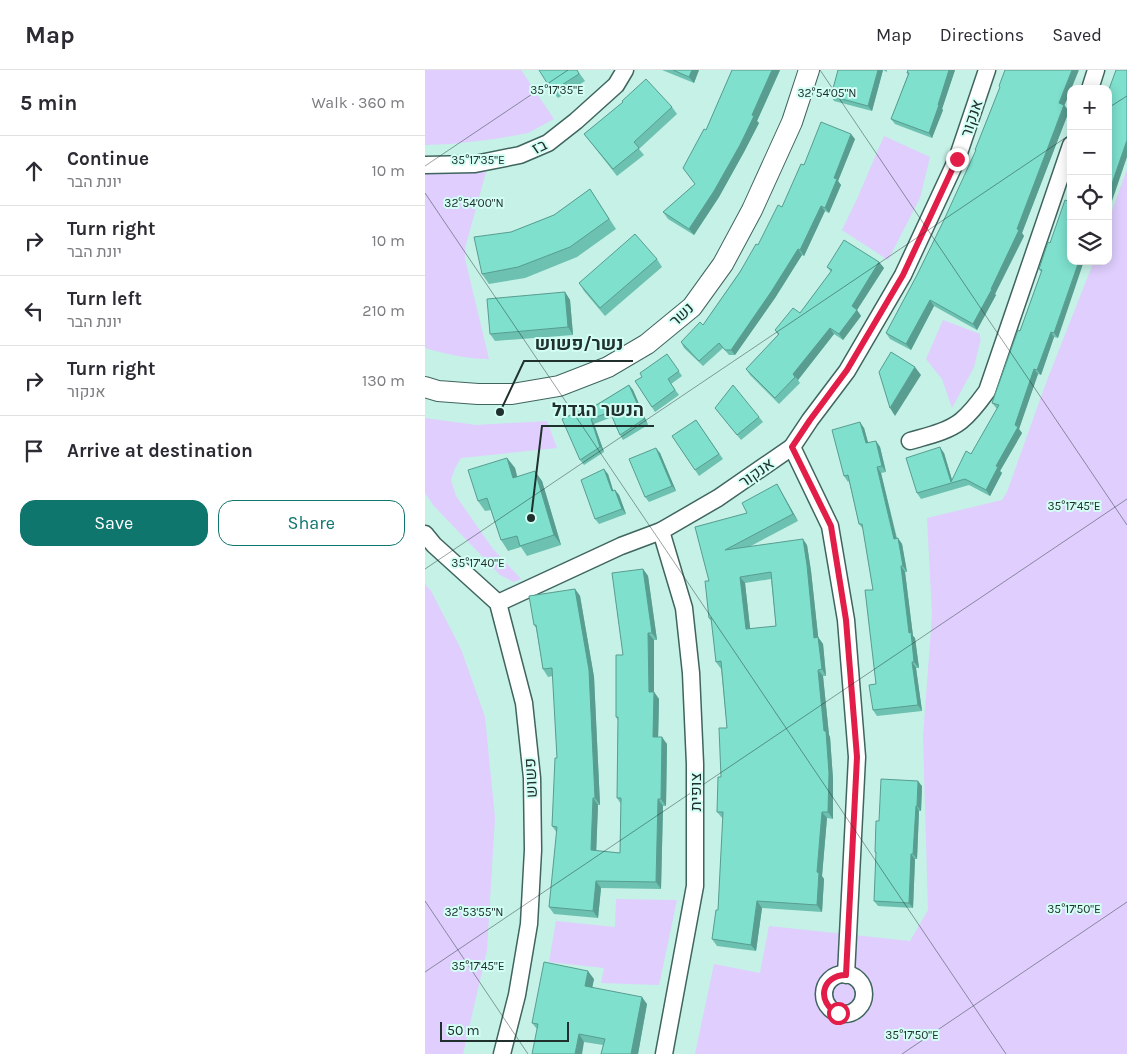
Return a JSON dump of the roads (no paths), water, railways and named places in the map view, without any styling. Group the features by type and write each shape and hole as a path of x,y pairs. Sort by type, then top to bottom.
{"street":[{"name":"בז","path":"425,165 475,164 520,155 548,143 616,85 625,70"},
{"name":"נשר","path":"425,387 437,391 512,394 559,386 608,367 647,344 692,307 723,264 752,210 792,122 809,70"},
{"name":"אנקור","path":"498,603 621,546 661,531 718,498 792,447 847,370 903,275 957,159 987,70"},
{"path":"1091,85 1096,70"},
{"path":"910,441 937,434 960,422 975,408 987,391 1067,157"},
{"path":"792,447 831,526 846,620 857,757 846,975"},
{"name":"צופית","path":"661,531 684,608 691,673 695,764 695,886 664,1054"},
{"path":"425,534 434,545 498,603"},
{"name":"פשוש","path":"498,603 524,703 531,778 533,850 529,924 517,995 502,1054"}],"place":[{"name":"נשר/פשוש","path":"500,412"},
{"name":"הנשר הגדול","path":"531,518"}]}
